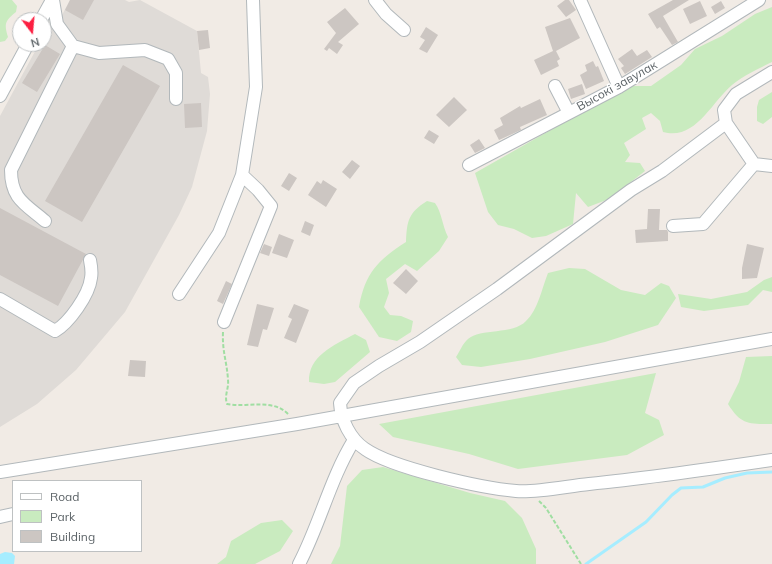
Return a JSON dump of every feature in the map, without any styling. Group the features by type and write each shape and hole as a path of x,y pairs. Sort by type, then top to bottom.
{"street":[{"path":"45,12 52,0"},
{"path":"52,0 57,24 73,46 99,53 145,50 168,59 176,72 176,99"},
{"path":"179,294 219,233 242,175 256,86 253,0"},
{"path":"375,0 386,14 404,30"},
{"path":"580,0 619,87"},
{"name":"Высокі завулак","path":"469,165 619,87 759,0"},
{"path":"45,221 18,199 11,184 11,170 73,46"},
{"path":"0,96 24,52"},
{"path":"772,72 736,94 724,110 726,122 754,164 772,166"},
{"path":"555,86 568,113"},
{"path":"726,122 662,170 631,190 496,289 420,342 379,366 354,383 340,403 341,415 354,440 365,449 383,458 415,469 477,484 517,491 663,476 772,460"},
{"path":"672,226 703,224 754,164"},
{"path":"224,322 271,206 258,190 242,175"},
{"path":"0,299 54,331 62,327 81,302 91,279 90,260"},
{"path":"0,472 139,448 297,424 772,339"},
{"path":"299,564 311,541 341,461 354,440"},
{"path":"0,517 12,514"}],"path":[{"path":"224,322 222,348 228,381 225,398 228,404 240,406 269,404 284,410 297,424"},
{"path":"525,490 546,508 581,564"}],"shaded area":[{"path":"70,0 125,0 129,2 140,0 197,31 201,73 208,77 210,94 207,131 192,187 179,215 125,312 76,370 37,404 0,427 0,116 35,52 52,52 52,25 60,21 62,18 61,17"}],"green space":[{"path":"0,0 12,0 17,6 16,12 12,12 12,16 6,23 8,37 5,41 0,42"},
{"path":"772,7 772,62 737,81 724,93 702,119 684,131 674,133 663,132 660,121 651,113 642,118 646,129 624,143 630,155 625,162 640,163 645,171 609,199 588,207 576,193 573,224 546,236 532,238 514,229 498,225 488,212 475,173 628,86 651,86 681,65 695,49 722,36 755,14"},
{"path":"772,92 772,117 763,124 757,121 757,107 759,100"},
{"path":"427,201 435,203 441,215 448,237 439,251 417,271 405,264 386,279 389,293 384,307 390,315 401,316 413,321 411,332 397,341 379,337 359,307 365,285 374,268 388,255 406,242 408,223 412,214"},
{"path":"569,268 585,269 621,290 645,295 661,283 669,286 676,298 658,325 605,342 530,359 481,367 462,365 456,357 468,339 480,334 513,328 526,321 534,311 548,273"},
{"path":"772,277 772,292 763,290 748,305 704,311 681,307 678,294 711,299 747,292 764,280"},
{"path":"355,334 366,340 370,352 335,382 324,384 309,382 313,365 318,358 331,347"},
{"path":"772,356 772,424 746,422 737,416 728,404 739,382 746,357"},
{"path":"656,373 645,413 659,420 664,435 627,455 518,469 469,454 393,437 379,424"},
{"path":"383,467 470,493 505,501 522,518 536,549 536,564 331,564 340,546 347,486 362,470"},
{"path":"282,520 293,531 280,551 255,564 217,564 226,557 231,541 261,523"}],"water":[{"path":"5,552 12,553 15,556 14,564 0,564 0,554"}],"building":[{"path":"70,0 94,0 83,20 65,10"},
{"path":"565,0 569,0 576,10 566,17 557,6"},
{"path":"673,0 689,0 663,16 678,42 672,45 660,27 657,29 648,14"},
{"path":"700,1 707,16 690,24 683,9"},
{"path":"721,1 725,8 715,14 711,7"},
{"path":"345,8 359,24 338,42 343,45 337,54 329,48 327,51 324,49 336,33 327,22"},
{"path":"570,18 580,38 556,51 560,59 557,61 559,66 541,75 534,60 553,51 545,27"},
{"path":"426,27 438,35 427,53 419,49 425,40 420,37"},
{"path":"208,30 210,48 199,50 197,31"},
{"path":"52,49 60,54 37,92 22,83 41,52 52,52"},
{"path":"632,49 637,56 647,50 652,57 625,74 621,68 624,66 618,59"},
{"path":"593,61 596,67 598,66 604,81 586,89 580,75 587,71 585,65"},
{"path":"123,65 160,86 82,222 45,201"},
{"path":"582,84 585,94 571,99 568,89"},
{"path":"454,97 467,110 449,127 436,115"},
{"path":"540,99 547,115 520,127 521,130 499,140 494,130 503,125 500,118 520,106 521,108"},
{"path":"201,103 202,127 185,128 184,104"},
{"path":"429,130 439,136 434,144 424,138"},
{"path":"479,139 485,148 475,153 470,145"},
{"path":"352,160 360,166 350,179 342,172"},
{"path":"289,173 297,178 289,191 281,186"},
{"path":"323,180 337,189 326,207 308,195 317,181 321,184"},
{"path":"0,208 86,254 58,306 0,275"},
{"path":"648,209 660,209 659,230 667,230 668,241 636,243 635,230 647,229"},
{"path":"305,221 314,225 310,236 301,232"},
{"path":"279,234 294,240 287,258 272,253"},
{"path":"264,244 272,247 269,256 260,253"},
{"path":"747,244 764,248 757,278 742,279 742,268"},
{"path":"406,269 418,281 406,294 393,283"},
{"path":"226,281 232,284 223,304 217,301"},
{"path":"257,304 274,308 267,330 263,329 258,347 247,345"},
{"path":"294,304 309,310 296,343 284,338 292,319 288,317"},
{"path":"130,360 146,361 145,377 128,376"}],"waterway":[{"path":"586,564 646,522 672,495 681,488 703,487 725,478 747,473 772,472"}]}
